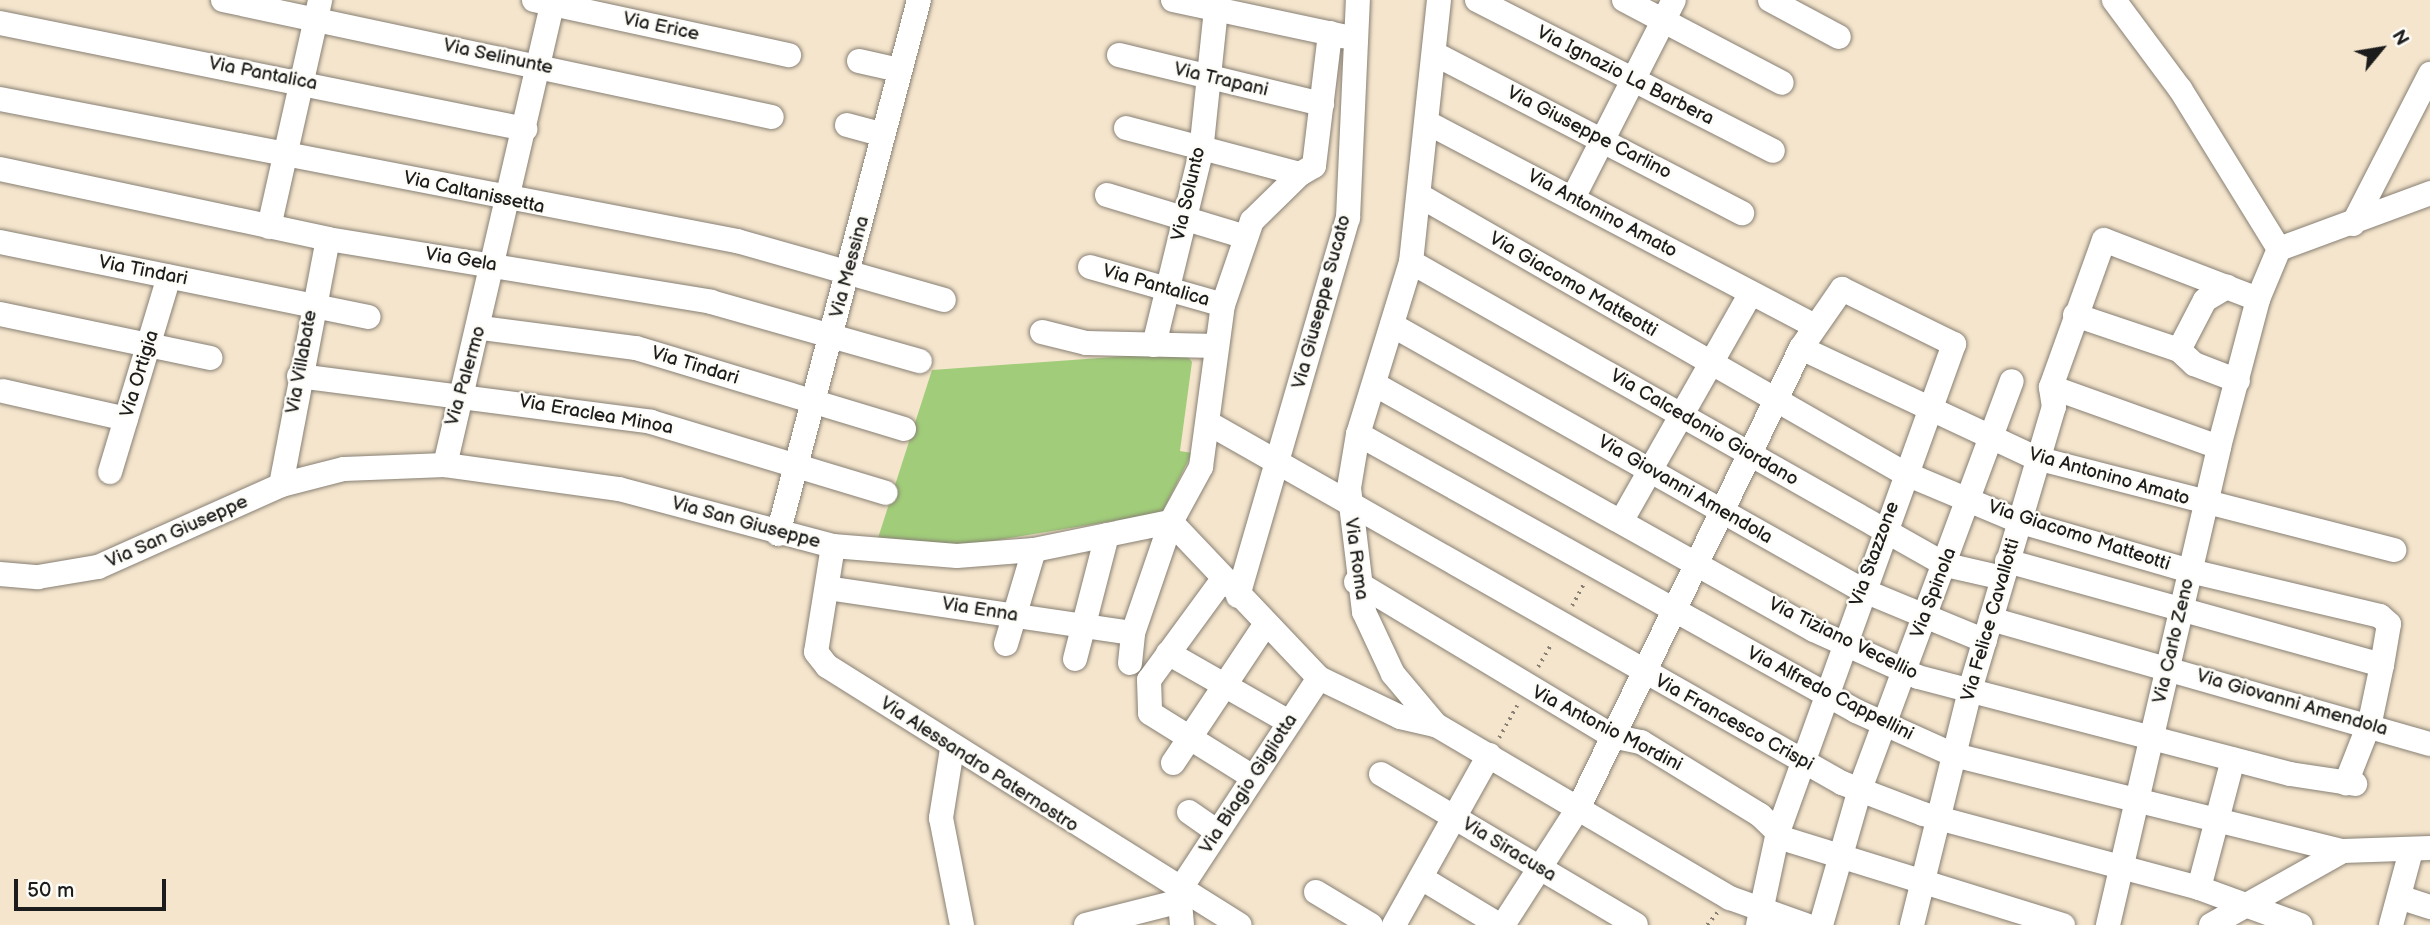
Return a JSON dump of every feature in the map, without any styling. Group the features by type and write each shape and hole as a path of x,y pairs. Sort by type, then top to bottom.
{"street":[{"name":"Via Selinunte","path":"223,0 318,9 539,65 772,117"},
{"name":"Via Messina","path":"778,534 849,271 881,134 919,0"},
{"path":"1173,0 1216,4 1355,38"},
{"name":"Via Giuseppe Sucato","path":"1189,738 1150,713 1149,680 1168,653 1230,587 1279,463 1348,218 1358,0"},
{"name":"Via Roma","path":"1439,0 1422,197 1412,262 1358,434 1349,508 1356,582 1393,674 1436,725 1579,807 1757,917 1806,925"},
{"name":"Via Ignazio La Barbera","path":"1476,0 1632,82 1773,151"},
{"path":"1624,0 1668,10 1783,83"},
{"path":"1770,0 1839,37"},
{"path":"2113,0 2180,89 2276,244 2353,224 2430,193"},
{"name":"Via Erice","path":"547,1 789,55"},
{"name":"Via Palermo","path":"444,465 455,408 464,393 495,265 539,65 547,1"},
{"name":"Via Solunto","path":"1154,345 1201,152 1206,76 1216,4"},
{"path":"269,227 318,9"},
{"path":"1573,198 1668,10"},
{"name":"Via Pantalica","path":"0,23 525,129"},
{"path":"1130,663 1132,633 1171,522 1201,467 1210,424 1216,346 1223,305 1246,237 1274,192 1307,170 1322,104 1330,33"},
{"name":"Via Giuseppe Carlino","path":"1435,54 1742,213"},
{"name":"Via Trapani","path":"1119,55 1322,104"},
{"path":"859,61 899,70"},
{"path":"2353,224 2430,74"},
{"name":"Via Caltanissetta","path":"0,99 286,153 509,201 737,241 944,300"},
{"name":"Via Antonino Amato","path":"1428,123 1751,293 1815,323"},
{"path":"846,125 881,134"},
{"path":"1126,128 1201,152 1307,170"},
{"name":"Via Gela","path":"0,169 328,239 711,302 920,361"},
{"path":"1107,195 1246,237"},
{"name":"Via Giacomo Matteotti","path":"1422,197 1904,473 2018,521 2190,571 2380,616 2389,624 2382,665 2370,722 2350,783"},
{"name":"Via Villabate","path":"281,485 312,305 328,239"},
{"name":"Via Felice Cavallotti","path":"1912,925 1941,819 1970,690 2036,458 2054,407 2051,387 2075,315 2105,240 2227,287"},
{"name":"Via Tindari","path":"0,242 368,317"},
{"name":"Via Carlo Zeno","path":"2108,925 2219,447 2258,299 2276,244"},
{"name":"Via Calcedonio Giordano","path":"1412,262 1946,565 2005,570 2181,611 2382,665"},
{"name":"Via Pantalica","path":"1090,267 1166,292 1223,305"},
{"name":"Via Ortigia","path":"110,472 169,276"},
{"path":"2179,350 2205,300 2227,287 2258,299"},
{"name":"Via Stazzone","path":"1757,917 1777,832 1904,473 1954,344 1842,289 1815,323"},
{"path":"1622,520 1751,293"},
{"path":"0,313 148,347 210,358"},
{"path":"2075,315 2179,350 2194,364 2238,381"},
{"path":"1423,879 1501,925 1579,807 1815,323"},
{"name":"Via Giovanni Amendola","path":"1392,326 1862,590 1925,618 2167,667 2370,722 2430,744"},
{"name":"Via Tindari","path":"481,328 636,348 904,429"},
{"path":"1042,332 1086,343 1216,346"},
{"name":"Via Antonino Amato","path":"1801,348 1928,410 2036,458 2206,504 2394,550"},
{"name":"Via Eraclea Minoa","path":"299,376 369,388 464,393 651,422 886,493"},
{"name":"Via Spinola","path":"1821,925 1843,859 1860,789 1946,565 1967,500 2012,381"},
{"name":"Via Tiziano Vecellio","path":"1374,384 1622,520 1697,565 1843,643 1904,671 2233,759 2350,783"},
{"path":"2051,387 2219,447"},
{"path":"3,391 126,418"},
{"name":"Via Francesco Crispi","path":"1210,424 1279,463 1349,508 1802,762 1860,789 1941,819 2199,887 2300,925"},
{"name":"Via Alfredo Cappellini","path":"1358,434 1826,695 1954,755 2135,804 2343,851 2421,850"},
{"name":"Via San Giuseppe","path":"0,574 38,577 98,567 281,485 344,469 444,465 619,489 778,534 833,546 957,556 1034,550 1171,522"},
{"path":"1171,522 1265,625 1320,678 1400,717 1436,725"},
{"path":"1074,659 1107,535"},
{"name":"Via Alessandro Paternostro","path":"833,546 816,652 827,666 953,749 1179,906 1240,925"},
{"path":"1006,644 1034,550"},
{"name":"Via Antonio Mordini","path":"1356,582 1612,736 1641,743 1777,832 1843,859 2063,925"},
{"name":"Via Enna","path":"827,587 1132,633"},
{"path":"1172,763 1265,625"},
{"path":"1168,653 1289,722"},
{"name":"Via Biagio Gigliotta","path":"1179,906 1216,831 1320,678"},
{"path":"1189,738 1253,777"},
{"path":"953,749 941,818 962,925"},
{"path":"1394,925 1458,819 1489,755"},
{"path":"2199,887 2233,759"},
{"name":"Via Siracusa","path":"1381,774 1636,925"},
{"path":"1189,812 1216,831"},
{"path":"2391,925 2399,897 2421,850"},
{"path":"2211,925 2343,851"},
{"path":"1316,892 1371,925"},
{"path":"2399,897 2430,907"},
{"path":"1086,925 1179,906"}],"green space":[{"path":"1184,352 1192,362 1180,451 1192,453 1162,513 968,545 878,538 932,370"}]}
